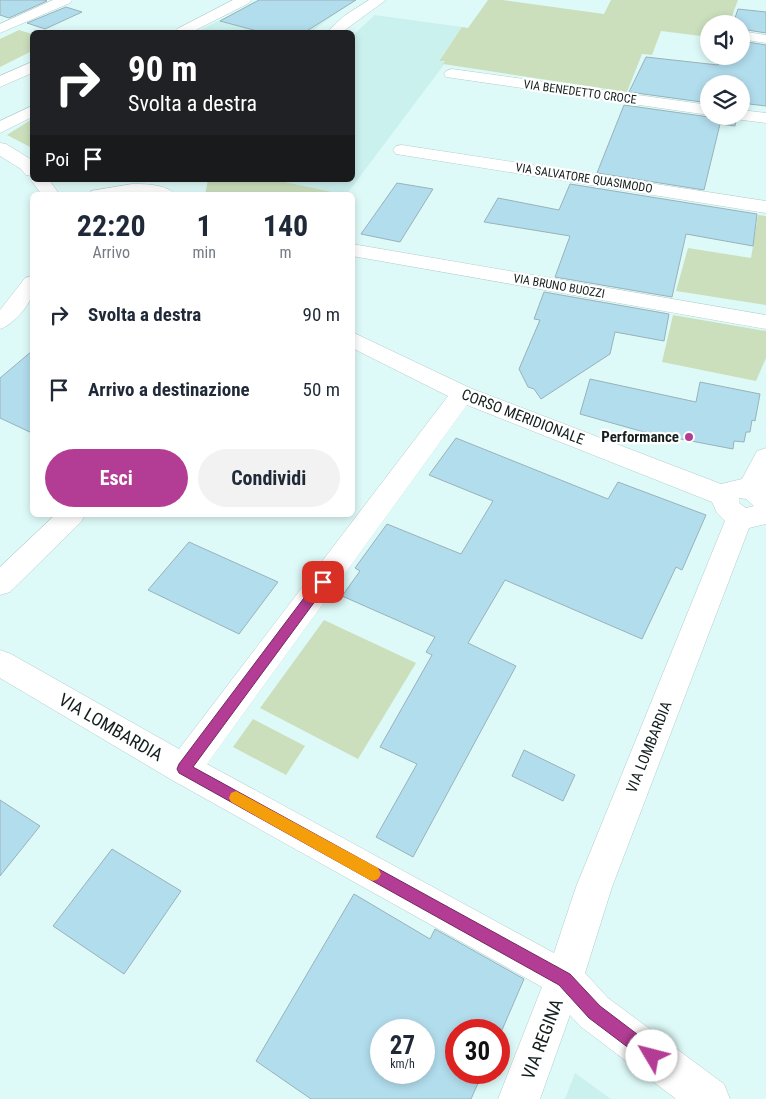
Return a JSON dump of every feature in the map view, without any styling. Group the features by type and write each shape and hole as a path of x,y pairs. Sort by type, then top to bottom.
{"street":[{"path":"0,29 66,0"},
{"path":"186,30 244,0"},
{"path":"336,30 349,19 379,0"},
{"path":"750,36 766,39"},
{"path":"0,82 30,68"},
{"name":"VIA BENEDETTO CROCE","path":"452,74 700,109"},
{"path":"0,128 30,112"},
{"path":"750,116 766,118"},
{"path":"0,148 30,166"},
{"name":"VIA SALVATORE QUASIMODO","path":"402,150 766,206"},
{"path":"126,189 140,182"},
{"path":"112,192 126,189 141,189 174,192"},
{"name":"VIA BRUNO BUOZZI","path":"355,251 766,322"},
{"path":"18,305 30,285"},
{"name":"CORSO MERIDIONALE","path":"355,340 462,394 750,504"},
{"path":"184,769 462,394"},
{"name":"VIA LOMBARDIA","path":"564,980 594,887 750,504 766,457"},
{"path":"0,584 70,517"},
{"name":"VIA LOMBARDIA","path":"0,663 184,769 564,980 594,1012 709,1099"},
{"name":"VIA REGINA","path":"519,1099 564,980"}],"shaded area":[{"path":"258,0 319,0 342,9 314,30 201,30"},
{"path":"375,15 462,27 439,60 446,62 348,192 332,192 285,182 355,182 355,33"},
{"path":"575,1073 611,1099 565,1099"}],"green space":[{"path":"488,0 502,0 604,14 611,0 738,0 732,15 700,15 700,36 661,31 652,55 642,54 627,92 443,64 445,61 439,61 462,27 468,28"},
{"path":"19,30 30,33 30,52 0,67 0,39"},
{"path":"30,120 30,147 7,135"},
{"path":"208,182 285,182 332,192 206,192"},
{"path":"758,215 766,216 766,305 676,291 688,248 751,258"},
{"path":"673,315 766,331 766,358 756,381 662,362"},
{"path":"324,620 416,663 358,759 260,708"},
{"path":"253,719 305,746 286,775 233,747"}],"building":[{"path":"0,0 47,1 9,18 0,15"},
{"path":"259,0 356,0 308,30 254,30 220,21"},
{"path":"66,7 82,12 45,29 27,23"},
{"path":"738,9 766,12 766,33 750,30 750,15 736,15"},
{"path":"750,42 766,45 766,106 750,104 750,75 700,75 700,102 629,92 646,57 700,63 700,65 750,65"},
{"path":"624,105 700,116 700,125 720,125 704,190 597,173"},
{"path":"397,183 433,189 400,242 361,234"},
{"path":"570,184 757,214 753,246 686,234 672,297 555,277 570,236 484,222 498,198 559,210"},
{"path":"544,292 669,314 664,341 615,332 610,354 541,399 534,389 528,387 519,369 540,320 534,319"},
{"path":"30,353 30,432 0,418 0,378"},
{"path":"590,379 696,402 700,382 760,394 755,421 752,420 750,432 746,432 744,442 734,441 733,449 644,432 580,414"},
{"path":"456,438 608,499 618,482 706,515 682,570 676,567 642,639 505,580 468,643 516,666 413,857 376,837 417,764 380,747 432,655 426,652 435,637 342,596 360,571 355,568 387,524 461,554 493,501 429,475"},
{"path":"189,542 278,582 239,634 148,590"},
{"path":"524,750 575,775 563,801 512,776"},
{"path":"0,800 40,826 0,876"},
{"path":"112,849 181,891 124,974 53,926"},
{"path":"354,894 430,939 435,929 524,979 507,1019 445,1019 445,1084 478,1084 471,1099 311,1099 256,1061"}],"slow traffic":[{"path":"236,798 373,874"}],"place":[{"name":"Performance","path":"689,437"}],"route":[{"path":"323,582 184,769 564,980 594,1012 652,1056"}]}
